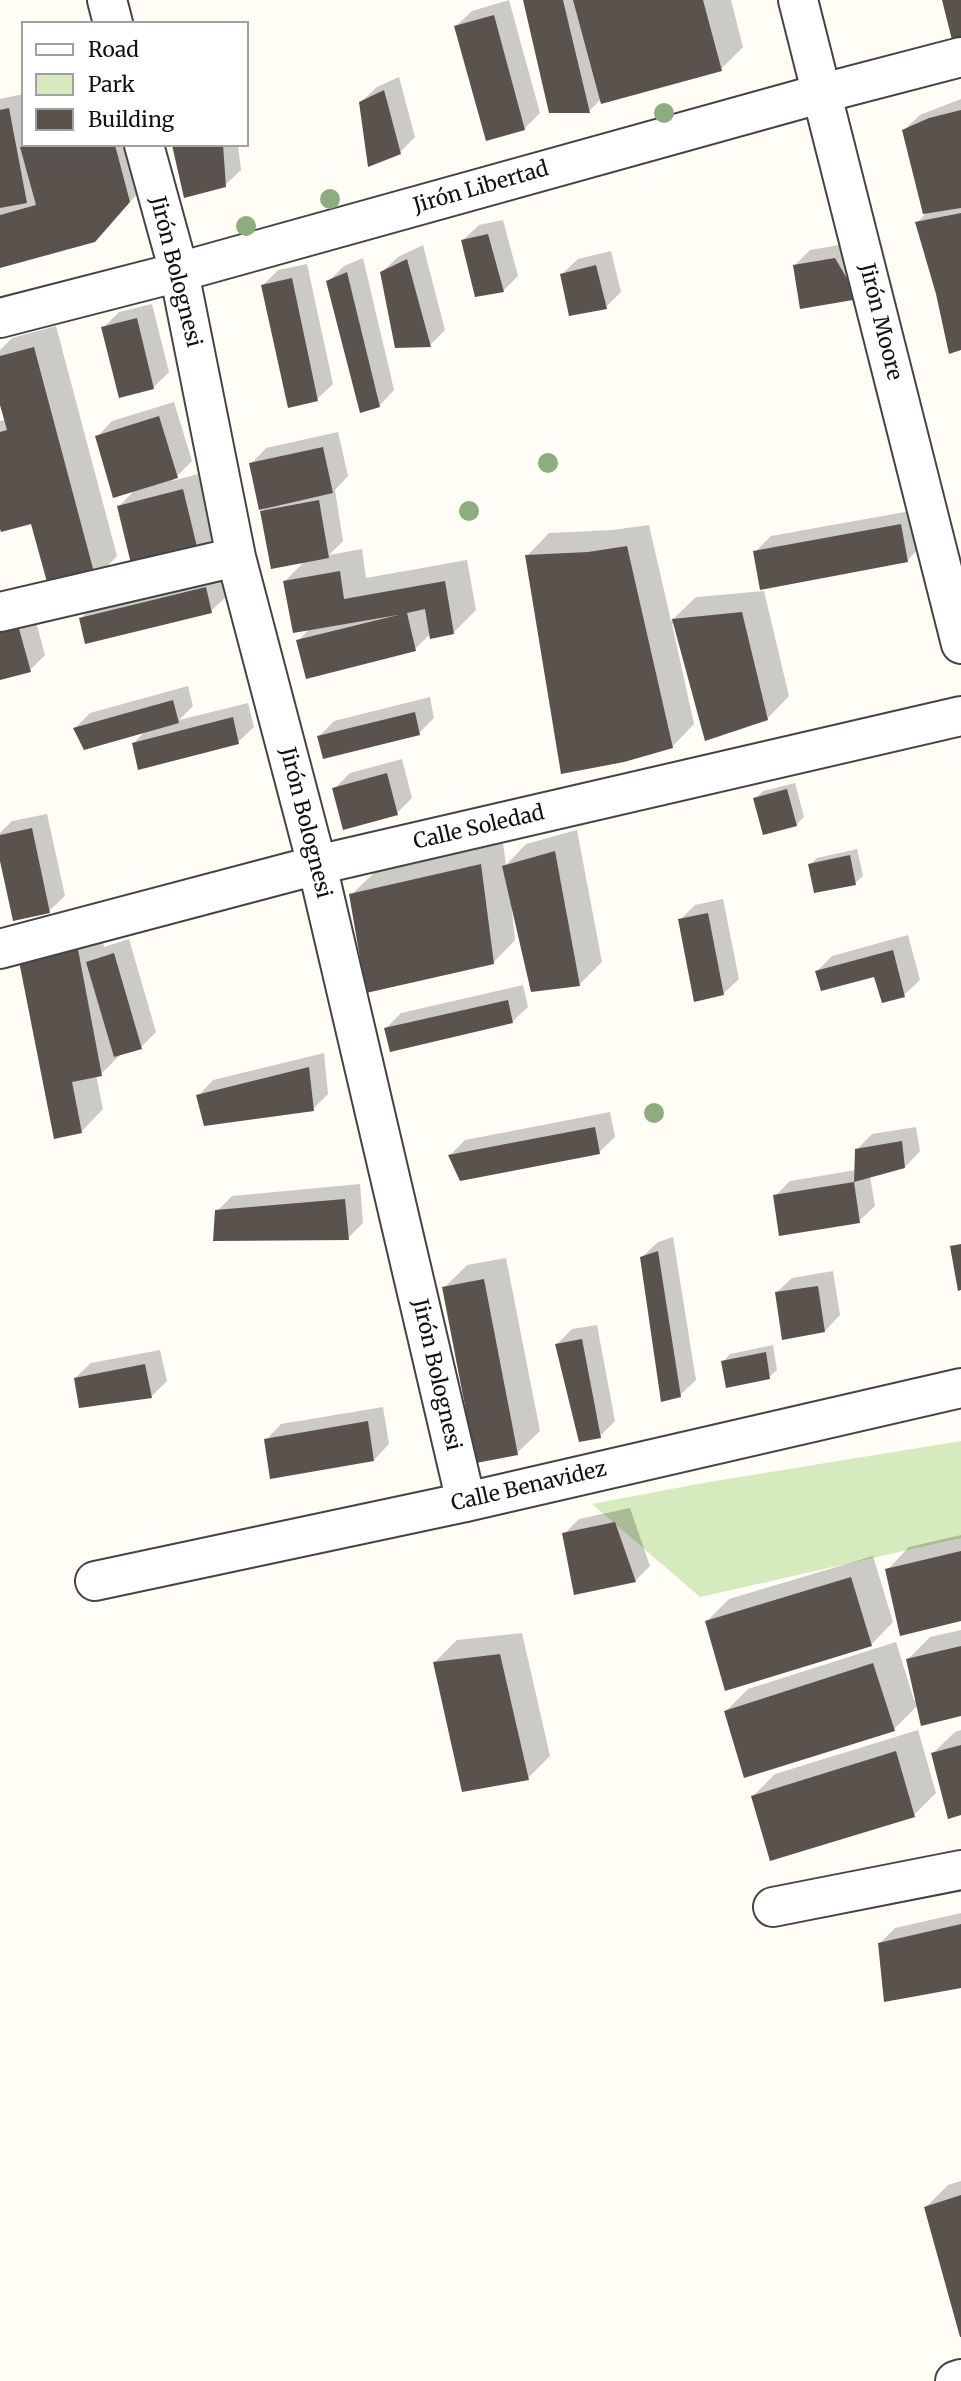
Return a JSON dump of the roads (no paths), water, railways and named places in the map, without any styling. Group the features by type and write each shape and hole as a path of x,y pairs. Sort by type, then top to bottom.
{"street":[{"path":"107,0 112,21"},
{"name":"Jirón Moore","path":"798,0 961,644"},
{"name":"Jirón Libertad","path":"0,318 178,272 961,57"},
{"name":"Jirón Bolognesi","path":"145,147 178,272 236,557 317,865 466,1502"},
{"path":"0,612 236,557"},
{"name":"Calle Soledad","path":"0,949 317,865 961,716"},
{"name":"Calle Benavidez","path":"95,1581 466,1502 961,1388"},
{"path":"773,1907 961,1870"},
{"path":"955,2381 961,2379"}]}
